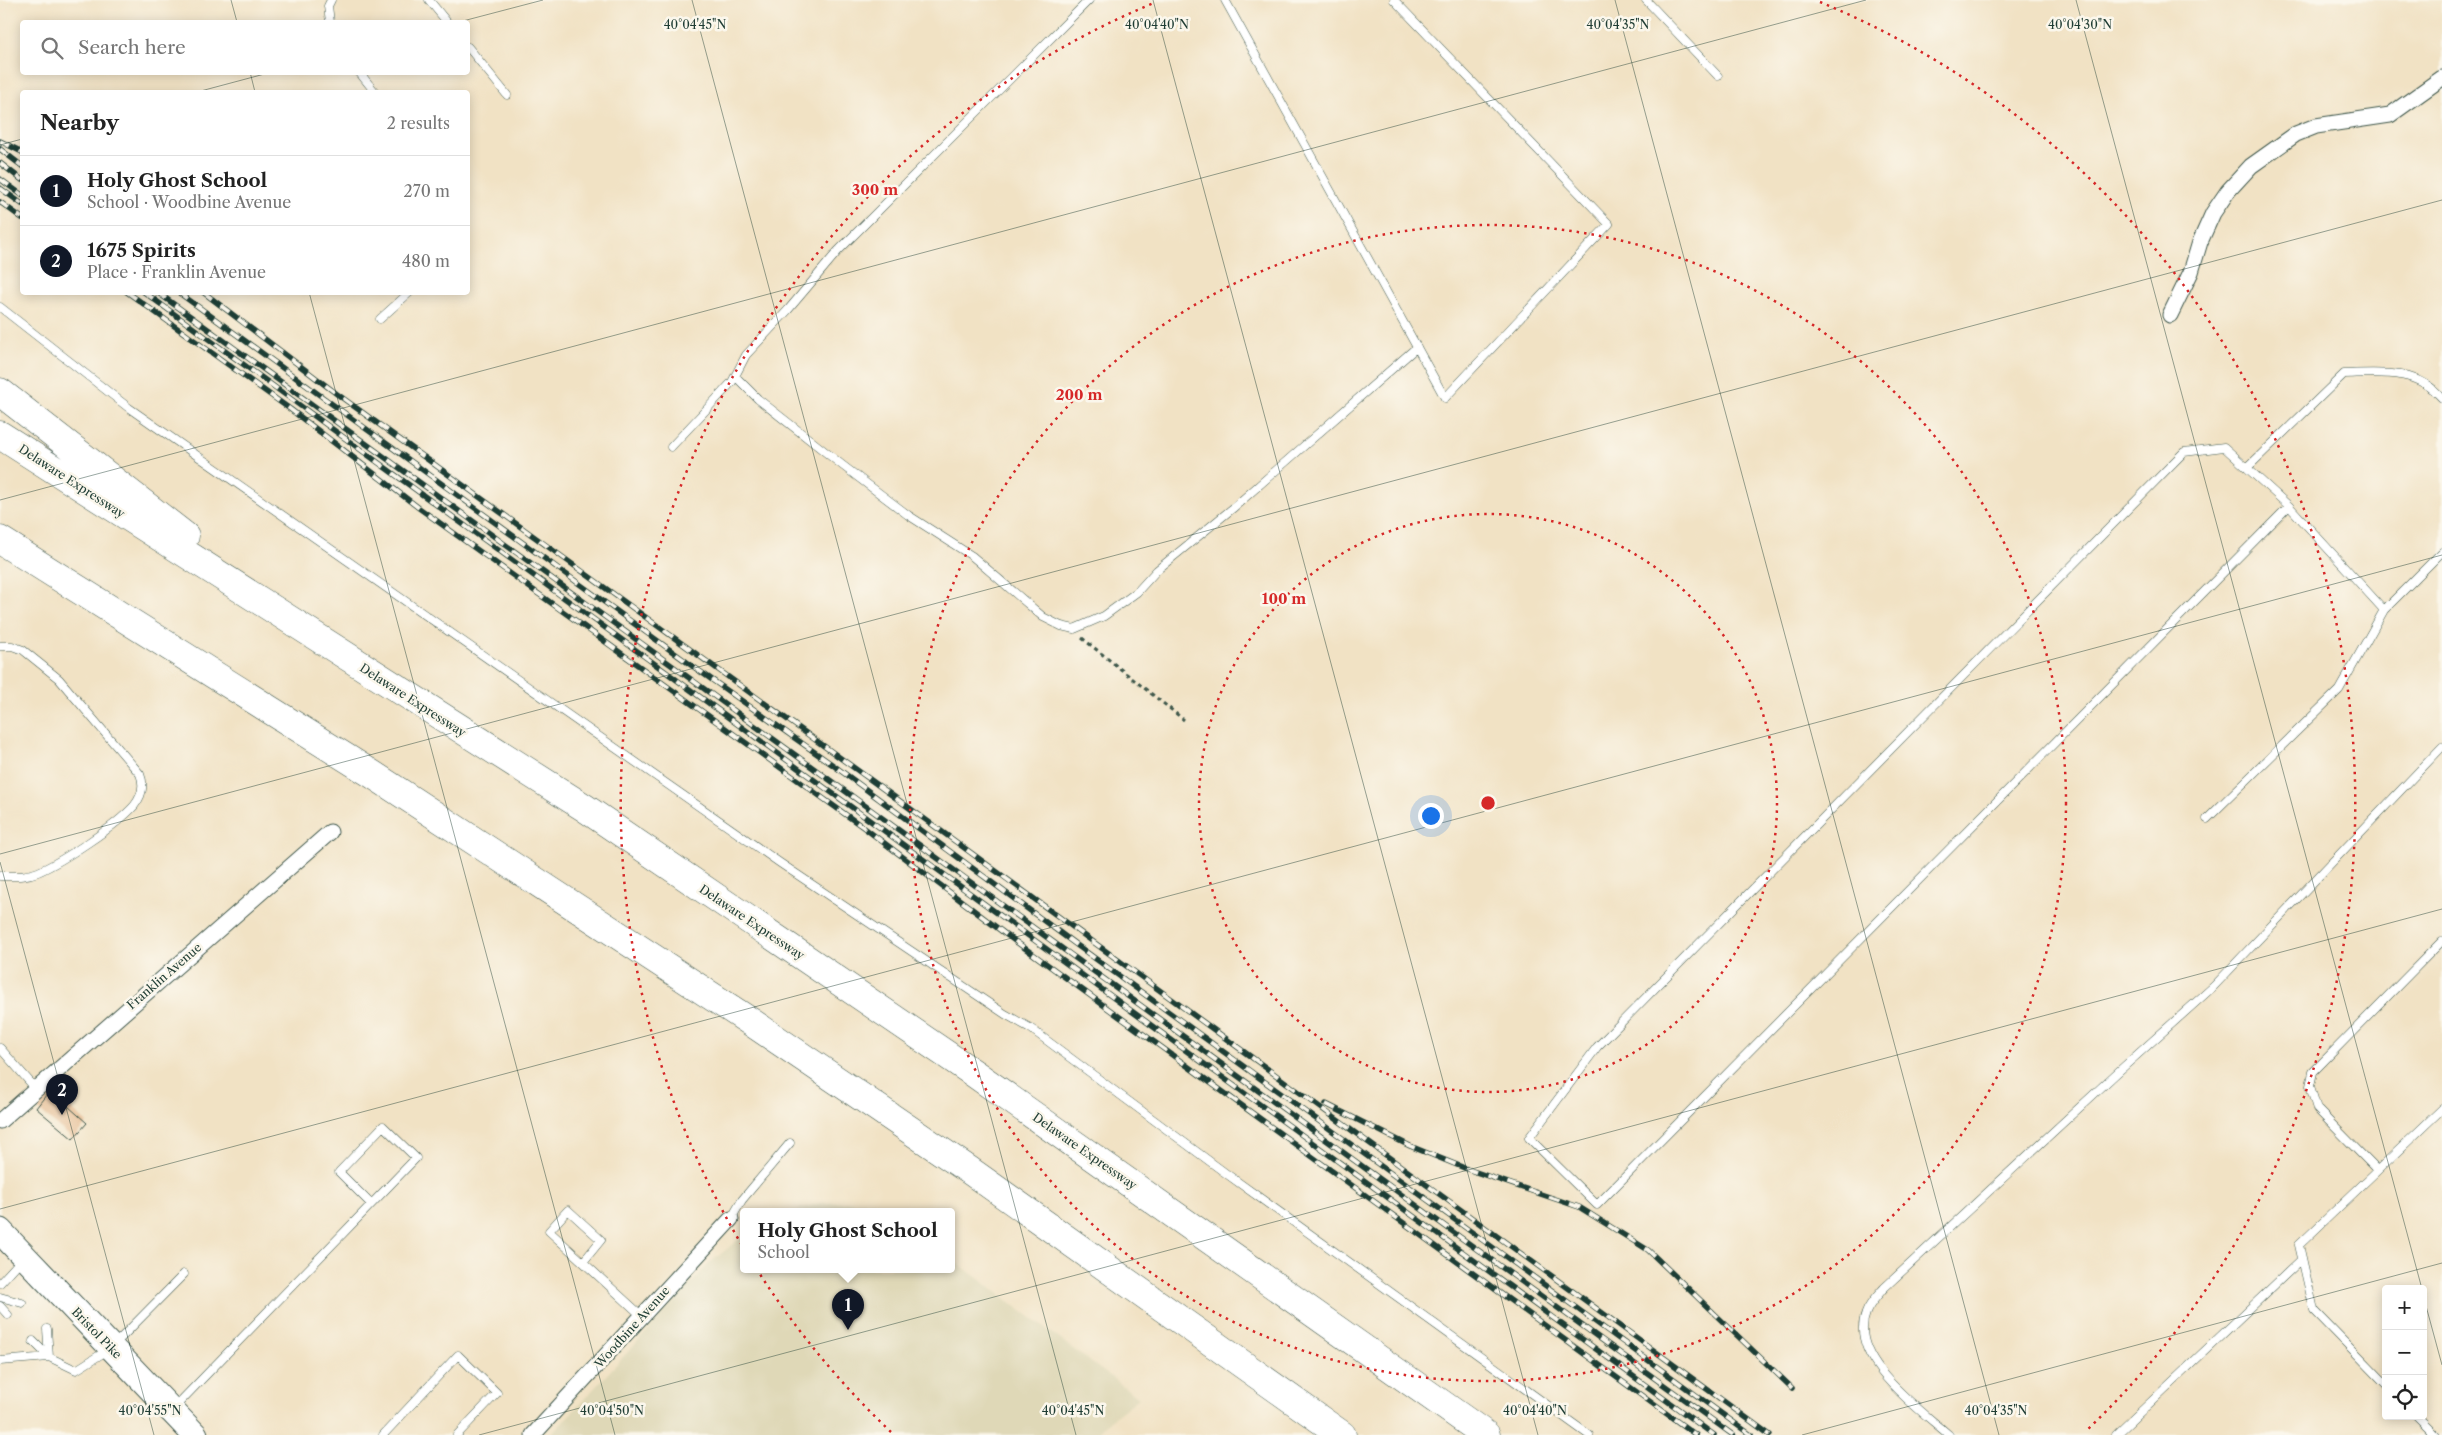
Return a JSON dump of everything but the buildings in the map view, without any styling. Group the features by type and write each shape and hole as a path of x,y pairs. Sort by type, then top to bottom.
{"highway":[{"path":"0,392 175,526 244,591"},
{"name":"Delaware Expressway","path":"0,435 593,814 966,1068 1486,1435"},
{"path":"0,540 364,768 752,1022 969,1170 1342,1435"}],"main road":[{"name":"Bristol Pike","path":"0,1232 195,1435"}],"street":[{"path":"2170,315 2191,272 2200,242 2213,213 2228,191 2251,166 2289,138 2316,126 2390,115 2442,78"},
{"name":"Franklin Avenue","path":"0,1121 330,832"},
{"name":"Woodbine Avenue","path":"533,1435 731,1219"}],"lane":[{"path":"330,20 328,6 331,0"},
{"path":"429,0 445,20"},
{"path":"671,447 719,396 735,376 746,355 838,252 1089,0"},
{"path":"1225,0 1445,398 1609,224 1394,0"},
{"path":"1646,0 1718,76"},
{"path":"470,49 507,95"},
{"path":"361,75 373,90"},
{"path":"380,319 407,295"},
{"path":"0,307 129,408 849,910 1005,1014 1030,1028 1224,1172 1589,1435"},
{"path":"735,376 758,399 908,515 972,556 1043,617 1061,626 1074,629 1104,616 1137,592 1157,570 1219,520 1417,347"},
{"path":"2247,468 2344,374 2400,373 2434,389 2442,398"},
{"path":"2289,506 1597,1204 1529,1138 1597,1047 2184,452 2224,447 2289,506 2384,610"},
{"path":"2207,820 2339,690 2384,610 2442,552"},
{"path":"0,646 12,646 23,650 59,679 140,774 144,783 143,790 134,805 87,843 38,872 24,876 0,876"},
{"path":"1950,1435 1904,1395 1874,1363 1862,1337 1866,1313 1891,1281 2214,986 2442,747"},
{"path":"2376,1169 2317,1110 2310,1086 2313,1072 2442,941"},
{"path":"0,1048 36,1089"},
{"path":"2382,1380 2314,1310 2299,1245 2376,1169 2442,1109"},
{"path":"171,1410 416,1158 383,1126 339,1172 371,1204"},
{"path":"731,1219 742,1200 790,1143"},
{"path":"583,1262 601,1240 568,1210 549,1231 642,1316"},
{"path":"0,1284 24,1257"},
{"path":"2116,1435 2302,1259"},
{"path":"33,1341 49,1357 76,1370 111,1348 184,1274"},
{"path":"0,1298 22,1303"},
{"path":"0,1306 8,1315"},
{"path":"47,1329 49,1357"},
{"path":"384,1435 458,1355 497,1394 457,1435"},
{"path":"0,1361 49,1357"},
{"path":"2421,1420 2436,1435"}],"path":[{"path":"1074,629 1090,646 1184,720"}],"shaded area":[{"path":"875,1202 884,1208 803,1208 820,1203"},
{"path":"740,1238 740,1273 955,1273 955,1261 1139,1398 1109,1421 1096,1435 551,1435 711,1262"}],"railway":[{"path":"0,141 20,151"},
{"path":"0,149 20,164"},
{"path":"0,163 20,178"},
{"path":"0,179 20,194"},
{"path":"0,188 20,203"},
{"path":"0,202 20,217"},
{"path":"131,295 290,409 419,508 863,827 1004,933 1696,1435"},
{"path":"148,295 1714,1435"},
{"path":"161,295 1733,1435"},
{"path":"182,295 691,665 833,765 1078,946 1751,1435"},
{"path":"207,295 337,394 893,796 1770,1435"},
{"path":"1326,1104 1410,1146 1467,1169 1579,1207 1648,1250 1792,1388"}],"place":[{"name":"1675 Spirits","path":"62,1115"},
{"name":"Holy Ghost School","path":"848,1330"}]}
